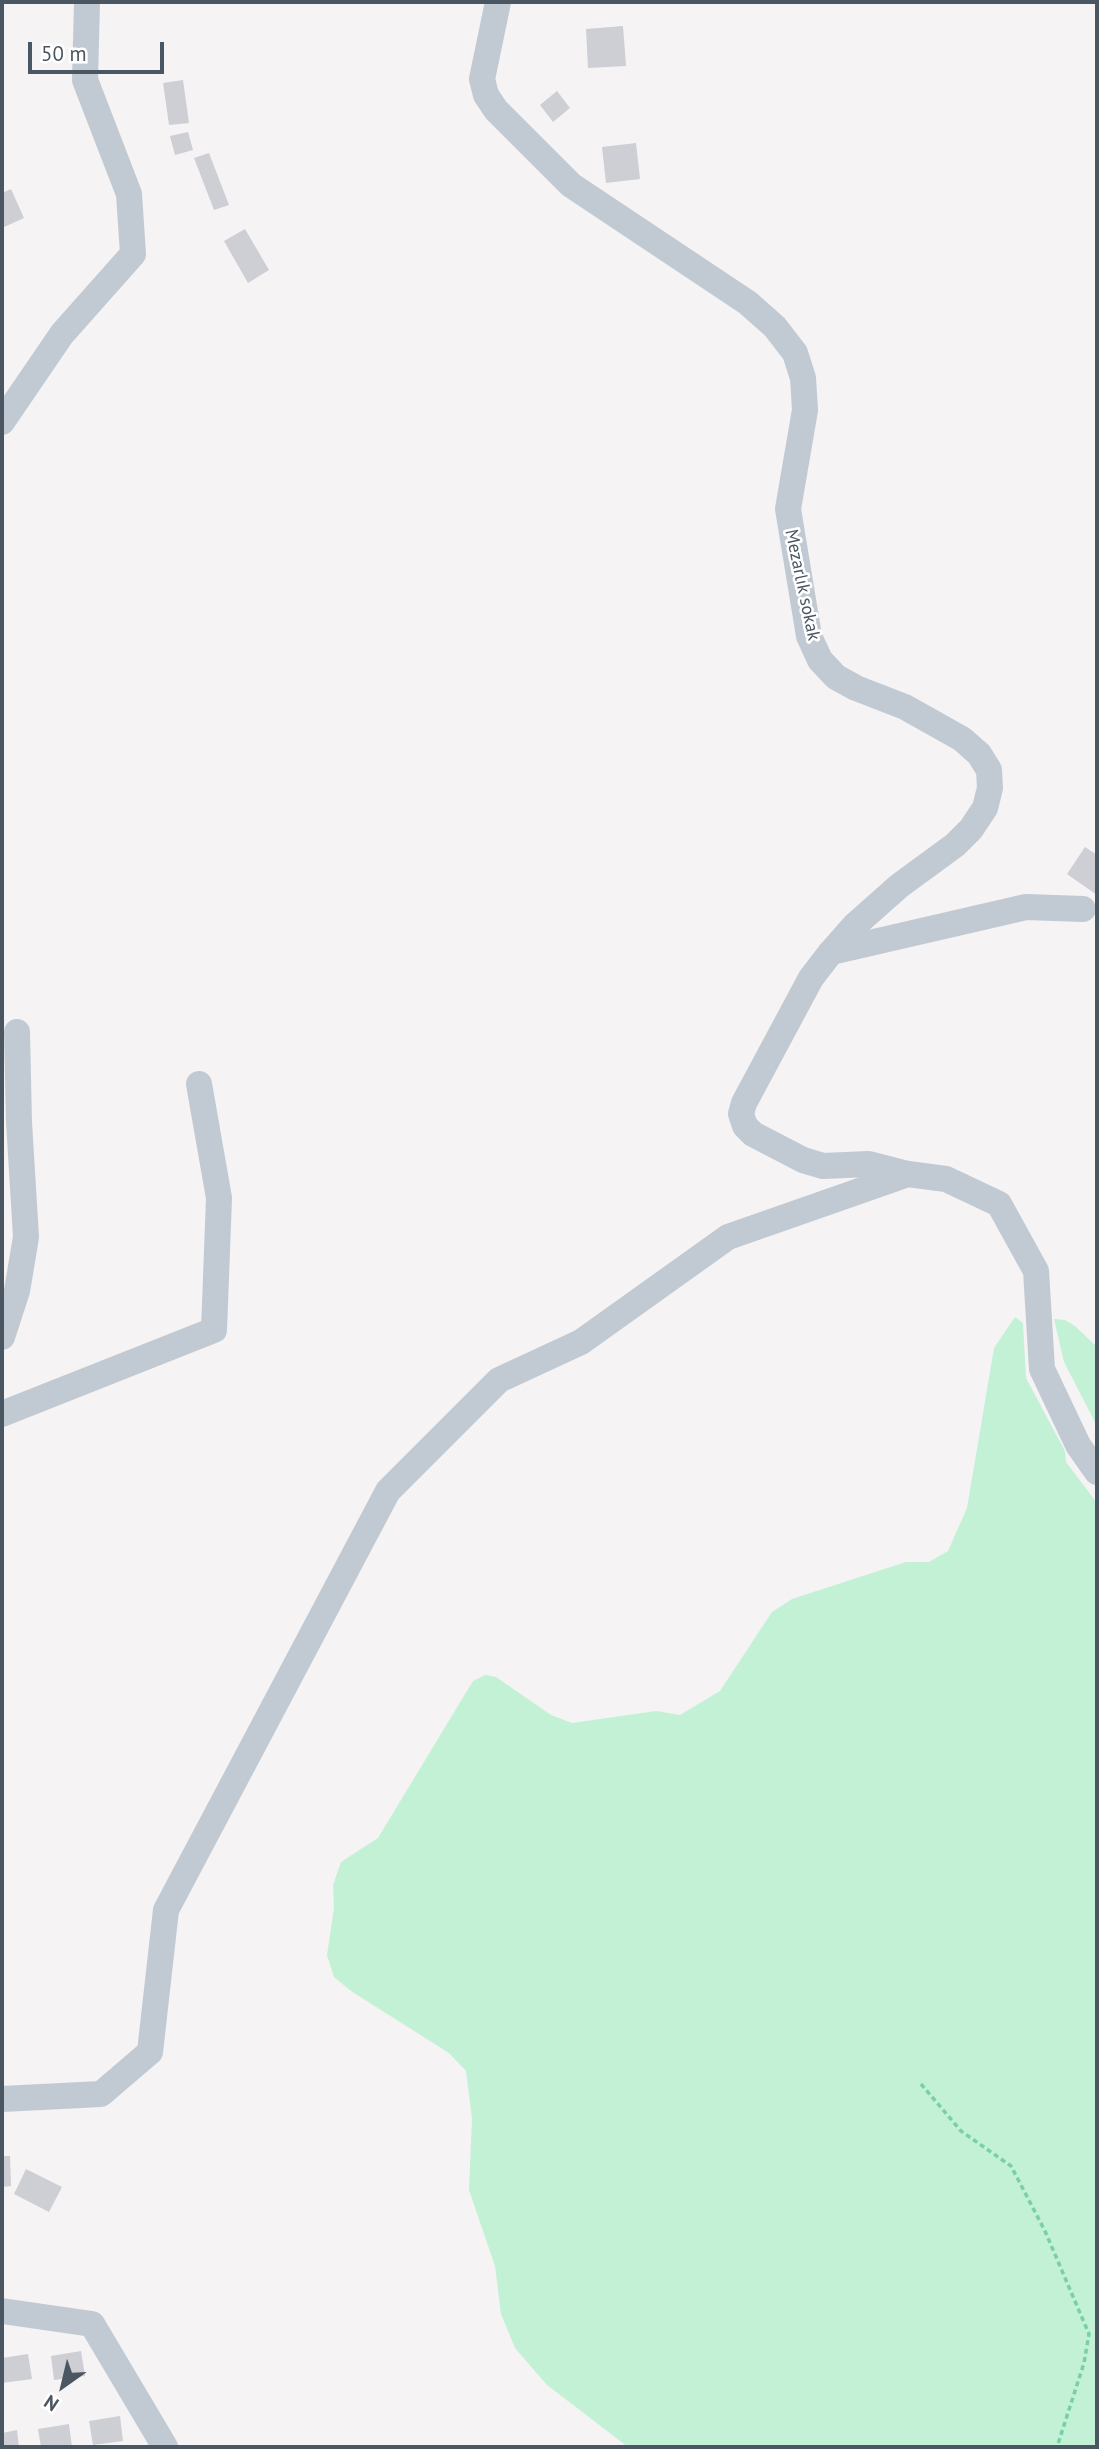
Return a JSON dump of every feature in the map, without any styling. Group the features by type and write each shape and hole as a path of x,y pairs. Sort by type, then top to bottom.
{"street":[{"path":"2,422 62,334 133,254 128,194 85,80 87,2"},
{"name":"Mezarlık sokak","path":"498,2 482,79 486,95 496,110 571,185 748,303 775,327 795,353 803,378 805,410 788,509 809,636 820,660 836,677 856,688 905,707 962,739 979,754 989,770 990,788 985,808 971,829 955,845 863,918 811,978 744,1103 741,1114 745,1126 753,1134 803,1160 823,1166 869,1164 908,1174"},
{"path":"831,952 1026,907 1083,909"},
{"path":"2,1337 17,1290 26,1237 17,1032"},
{"path":"2,1414 214,1330 219,1198 199,1084"},
{"path":"2,2099 101,2094 150,2052 166,1910 388,1492 499,1380 581,1342 728,1237 908,1174 946,1179 999,1204 1036,1271 1042,1369 1078,1445 1097,1472"},
{"path":"2,2311 92,2324 164,2447"}],"path":[{"path":"921,2084 961,2131 1011,2166 1045,2231 1089,2334 1084,2363 1057,2447"}],"green space":[{"path":"1015,1317 1023,1323 1026,1378 1065,1451 1066,1462 1097,1503 1097,2447 628,2447 547,2385 515,2348 501,2314 495,2266 469,2190 472,2119 466,2071 449,2053 351,1991 334,1977 327,1955 334,1908 333,1885 341,1862 378,1838 473,1681 485,1675 496,1677 551,1715 572,1723 656,1711 680,1715 720,1691 772,1612 792,1599 906,1562 929,1562 948,1551 967,1508 994,1348"},
{"path":"1054,1319 1065,1320 1075,1326 1097,1347 1097,1426 1064,1362"}],"building":[{"path":"623,26 626,66 588,68 586,29"},
{"path":"183,80 189,123 169,125 163,83"},
{"path":"557,91 570,108 553,122 540,105"},
{"path":"188,132 193,150 175,155 170,136"},
{"path":"636,143 640,179 606,183 602,147"},
{"path":"209,153 229,205 214,210 194,158"},
{"path":"11,189 24,218 2,228 2,193"},
{"path":"245,229 269,270 248,283 224,241"},
{"path":"1085,847 1097,855 1097,895 1067,874"},
{"path":"2,2156 10,2156 11,2186 2,2187"},
{"path":"26,2169 62,2187 49,2212 14,2194"},
{"path":"81,2351 85,2376 54,2380 51,2356"},
{"path":"28,2354 32,2379 2,2383 2,2358"},
{"path":"120,2416 123,2441 93,2445 89,2421"},
{"path":"69,2424 72,2447 41,2447 38,2429"},
{"path":"17,2430 19,2447 2,2447 2,2433"}]}
